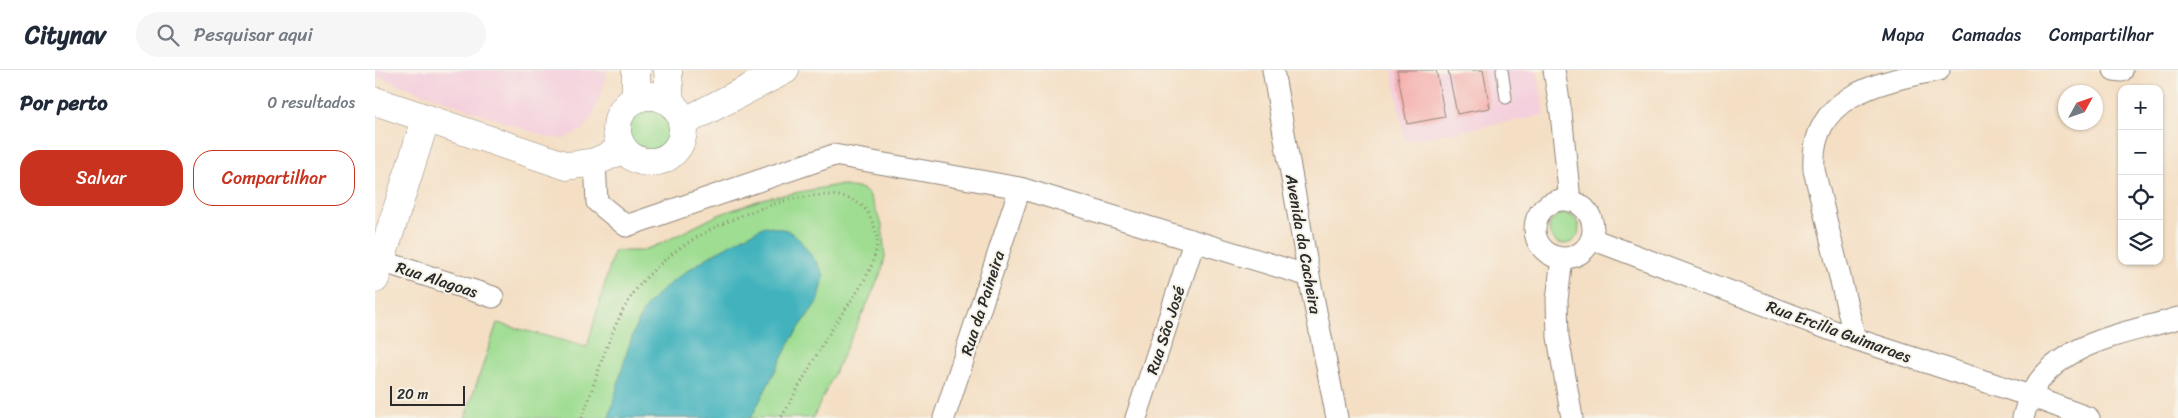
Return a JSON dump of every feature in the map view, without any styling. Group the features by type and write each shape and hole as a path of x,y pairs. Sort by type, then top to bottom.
{"street":[{"path":"636,70 637,99"},
{"path":"668,70 676,113 679,144 663,159 653,162 631,157 618,140 618,118 624,108 637,99 652,96 676,113"},
{"path":"676,113 785,70"},
{"name":"Avenida da Cacheira","path":"1273,70 1309,276 1337,418"},
{"path":"1553,70 1561,113 1570,201"},
{"path":"1855,339 1813,170 1812,150 1821,126 1836,107 1857,93 1880,82 1939,70"},
{"path":"375,101 550,162 567,166 595,162 624,149"},
{"path":"378,270 426,118"},
{"path":"595,162 597,202 626,226 834,155 1020,188 1309,276"},
{"name":"Rua da Paineira","path":"944,418 1020,188"},
{"path":"1560,200 1570,201 1580,204 1592,220 1592,239 1580,254 1562,258 1552,256 1543,249 1538,240 1536,225 1542,211 1550,204 1560,200"},
{"name":"Rua Ercilia Guimaraes","path":"1592,239 1855,339 2030,396 2089,418"},
{"name":"Rua São José","path":"1136,418 1194,242"},
{"path":"1562,258 1557,300 1559,337 1572,418"},
{"name":"Rua Alagoas","path":"378,270 493,298"},
{"path":"2023,418 2030,396 2049,370 2060,360 2084,346 2178,318"}],"lane":[{"path":"1502,70 1506,98"}],"path":[{"path":"582,418 629,299 661,263 691,241 751,212 795,199 819,195 848,196 865,208 873,223 878,241 875,256 863,280 831,330 781,418"}],"shaded area":[{"path":"375,70 607,70 602,91 592,116 584,129 564,139 547,137 375,76"},
{"path":"1392,70 1537,70 1545,115 1405,141"}],"green space":[{"path":"654,108 666,114 671,121 671,139 666,146 659,151 646,152 634,146 629,139 628,126 634,114 641,109"},
{"path":"838,185 863,189 870,196 882,225 885,257 882,270 869,300 813,418 465,418 497,323 587,347 614,251 641,251 660,244 718,215 766,198"},
{"path":"1564,214 1570,215 1578,223 1578,235 1570,243 1564,244 1558,243 1550,235 1549,229 1550,223 1558,215"}],"water":[{"path":"765,226 787,230 798,238 818,264 824,276 819,299 791,340 751,418 609,418 632,337 643,312 652,300 698,263"}],"building":[{"path":"1397,70 1436,70 1445,117 1407,124"},
{"path":"1448,70 1483,70 1490,108 1457,114"}]}
